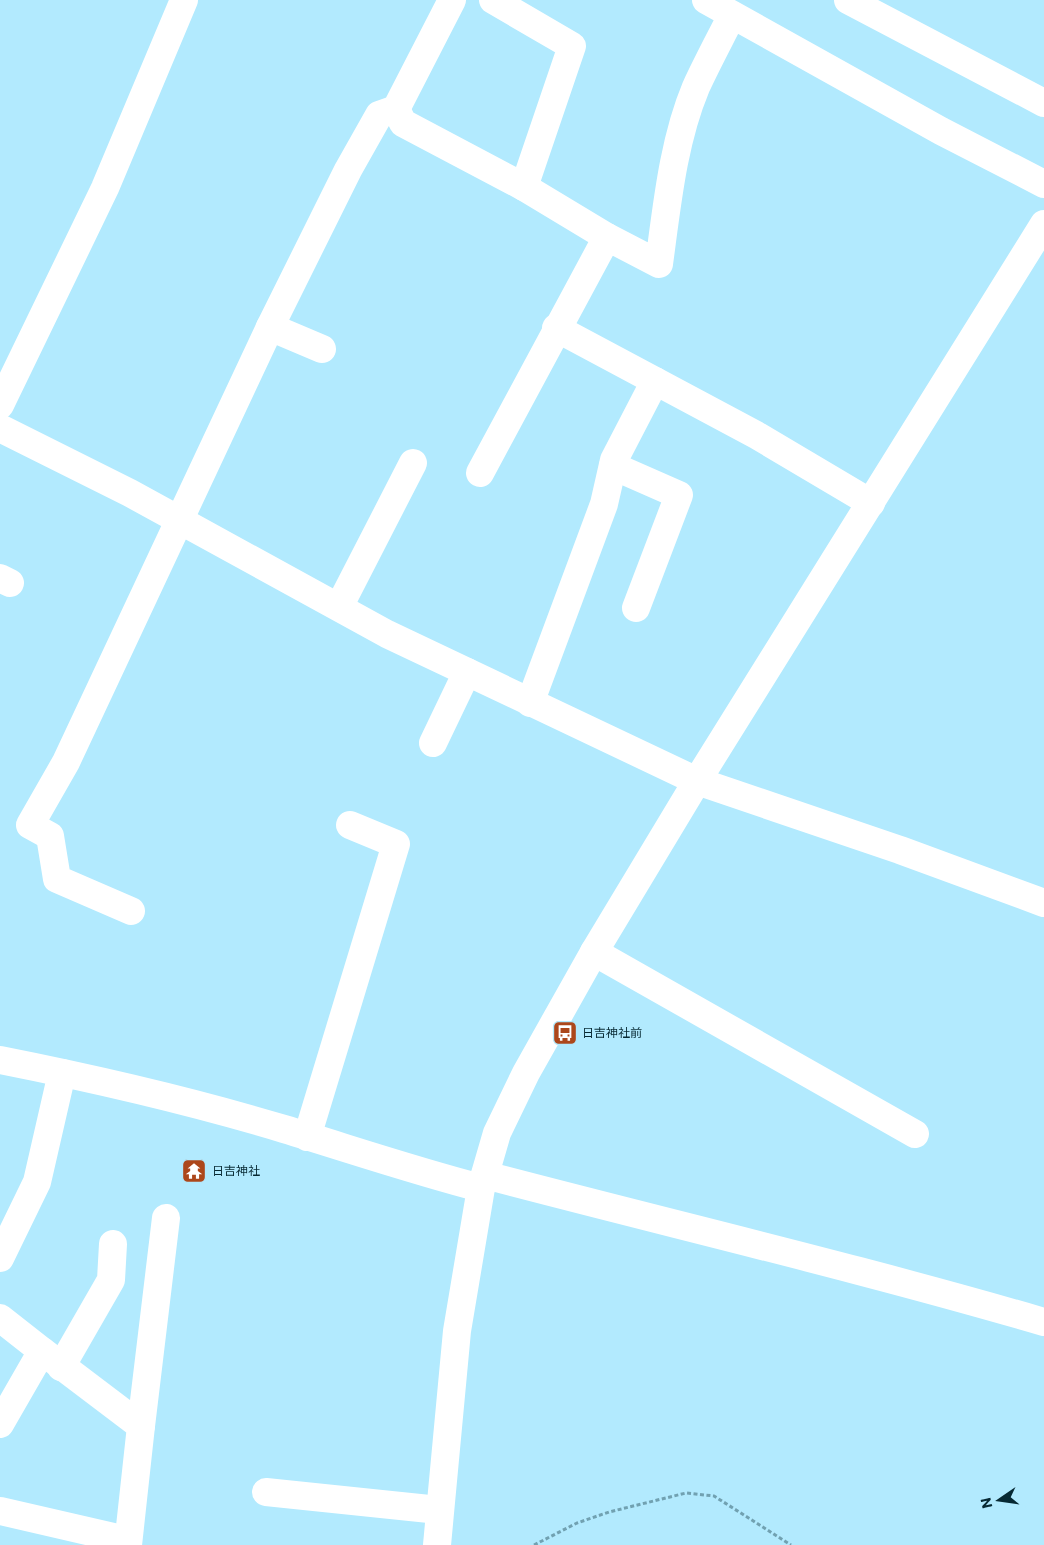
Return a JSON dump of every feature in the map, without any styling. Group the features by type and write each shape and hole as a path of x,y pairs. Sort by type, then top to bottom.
{"street":[{"path":"0,405 105,188 184,0"},
{"path":"132,911 57,879 50,836 30,825 66,762 270,327 348,170 379,115 396,109 452,0"},
{"path":"492,0 572,46 524,188"},
{"path":"706,0 941,131 1044,184"},
{"path":"848,0 1044,103"},
{"path":"396,109 403,122 659,264 670,185 679,146 696,88 732,14"},
{"path":"437,1545 458,1331 483,1181 496,1133 517,1090 594,952 697,781 1042,232"},
{"path":"480,472 607,236"},
{"path":"270,327 322,349"},
{"path":"556,328 758,436 871,503"},
{"path":"530,703 604,504 614,460 655,381"},
{"path":"0,428 180,520 338,607 530,703 697,781 900,850 1044,903"},
{"path":"338,607 413,463"},
{"path":"614,466 679,495 636,608"},
{"path":"433,742 467,672"},
{"path":"307,1136 396,844 350,825"},
{"path":"594,952 914,1134"},
{"path":"0,1060 167,1096 307,1136 414,1171 483,1181 748,1244 913,1284 1044,1322"},
{"path":"0,1258 38,1182 62,1073"},
{"path":"128,1545 166,1218"},
{"path":"0,1424 52,1359 111,1280 113,1244"},
{"path":"0,1318 141,1426"},
{"path":"266,1492 439,1510"},
{"path":"0,1511 113,1537 123,1545"}],"path":[{"path":"534,1545 577,1523 609,1512 686,1493 714,1496 791,1545"}],"place":[{"name":"日吉神社前","path":"565,1033"},
{"name":"日吉神社","path":"194,1171"}]}
